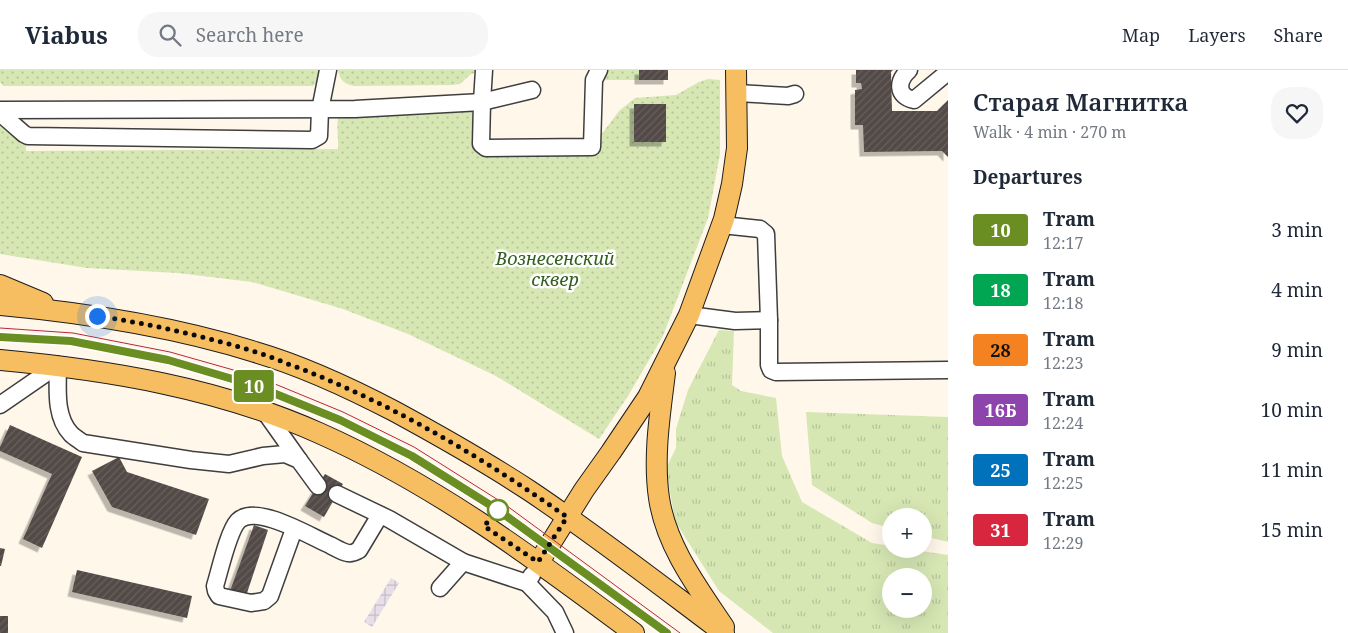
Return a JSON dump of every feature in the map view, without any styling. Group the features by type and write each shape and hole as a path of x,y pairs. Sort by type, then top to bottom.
{"main road":[{"path":"538,562 648,397 689,316 722,225 732,184 737,148 734,78"},
{"path":"0,284 58,310"},
{"path":"0,304 58,310 135,322 188,334 257,352 324,378 370,399 467,451 567,517 726,633"},
{"path":"0,360 58,365 124,375 193,391 265,412 318,432 426,488 538,562 634,633"},
{"path":"667,361 657,455 659,499 680,559 726,633"}],"street":[{"path":"0,111 28,136 312,140 317,138 320,133 320,110 328,70"},
{"path":"484,70 481,144 484,148 591,148 594,144 594,80 599,70"},
{"path":"909,70 902,76 900,88 908,99 914,100 948,72"},
{"path":"734,78 788,96 794,94"},
{"path":"0,111 320,110 482,102 532,90"},
{"path":"722,225 760,229 766,234 769,365 774,371 948,370"},
{"path":"689,316 735,321 769,320"},
{"path":"0,405 58,365"},
{"path":"58,365 58,400 62,417 70,433 84,443 228,464 263,456 285,454 300,460"},
{"path":"265,412 318,486"},
{"path":"338,494 380,515 463,562 527,583 555,612 565,633"},
{"path":"294,528 270,596 264,601 251,603 220,596 215,586 232,529 239,520 248,516 258,515 269,518 294,528 347,553 354,553 359,550 380,515"},
{"path":"440,588 463,562"},
{"path":"527,583 538,562"}],"shaded area":[{"path":"391,578 399,583 372,627 364,622"}],"green space":[{"path":"0,70 321,70 319,81 313,86 3,86 0,82"},
{"path":"338,70 484,70 471,74 460,84 452,85 354,86 343,81"},
{"path":"599,70 639,70 639,80 594,80"},
{"name":"Вознесенский cквер","path":"708,79 720,80 720,154 708,218 663,336 628,396 599,439 496,376 408,334 343,309 252,282 178,273 87,268 0,254 0,100 23,122 26,151 338,149 337,127 339,114 347,103 355,100 456,100 466,103 472,112 472,127 483,147 592,147 619,111 635,98 676,95"},
{"path":"719,330 734,331 732,385 741,391 776,398 782,456 802,502 872,543 882,545 882,558 932,558 932,553 948,555 948,633 773,633 719,591 675,521 666,468 676,448 676,429 688,390"},
{"path":"806,412 948,417 948,542 932,538 932,508 882,508 882,526 872,523 812,485"}],"building":[{"path":"639,70 668,70 668,80 639,80"},
{"path":"856,70 893,70 891,72 892,111 937,111 948,100 948,157 942,151 864,152 863,125 855,125 855,90 862,89 861,83 856,83"},
{"path":"634,104 666,104 666,142 634,142"},
{"path":"10,425 82,457 42,548 23,539 52,474 0,451"},
{"path":"119,457 127,472 209,499 196,535 112,507 92,471"},
{"path":"325,474 343,484 324,517 305,506"},
{"path":"254,525 268,530 246,596 230,591"},
{"path":"0,548 5,549 1,566 0,566"},
{"path":"77,570 192,596 187,618 72,592"},
{"path":"0,616 8,616 8,633 0,633"}],"tram line":[{"path":"0,328 73,333 170,352 258,377 343,412 414,447 503,503 680,633"},
{"path":"0,337 71,341 168,360 256,386 340,420 411,456 498,510 588,574"},
{"name":"10","path":"0,337 71,341 168,360 256,386 340,420 412,456 498,510 667,633"},
{"path":"646,618 667,633"}],"route":[{"path":"97,316 135,322 257,352 324,378 370,399 467,451 567,517 538,562 484,526 498,510"}]}
